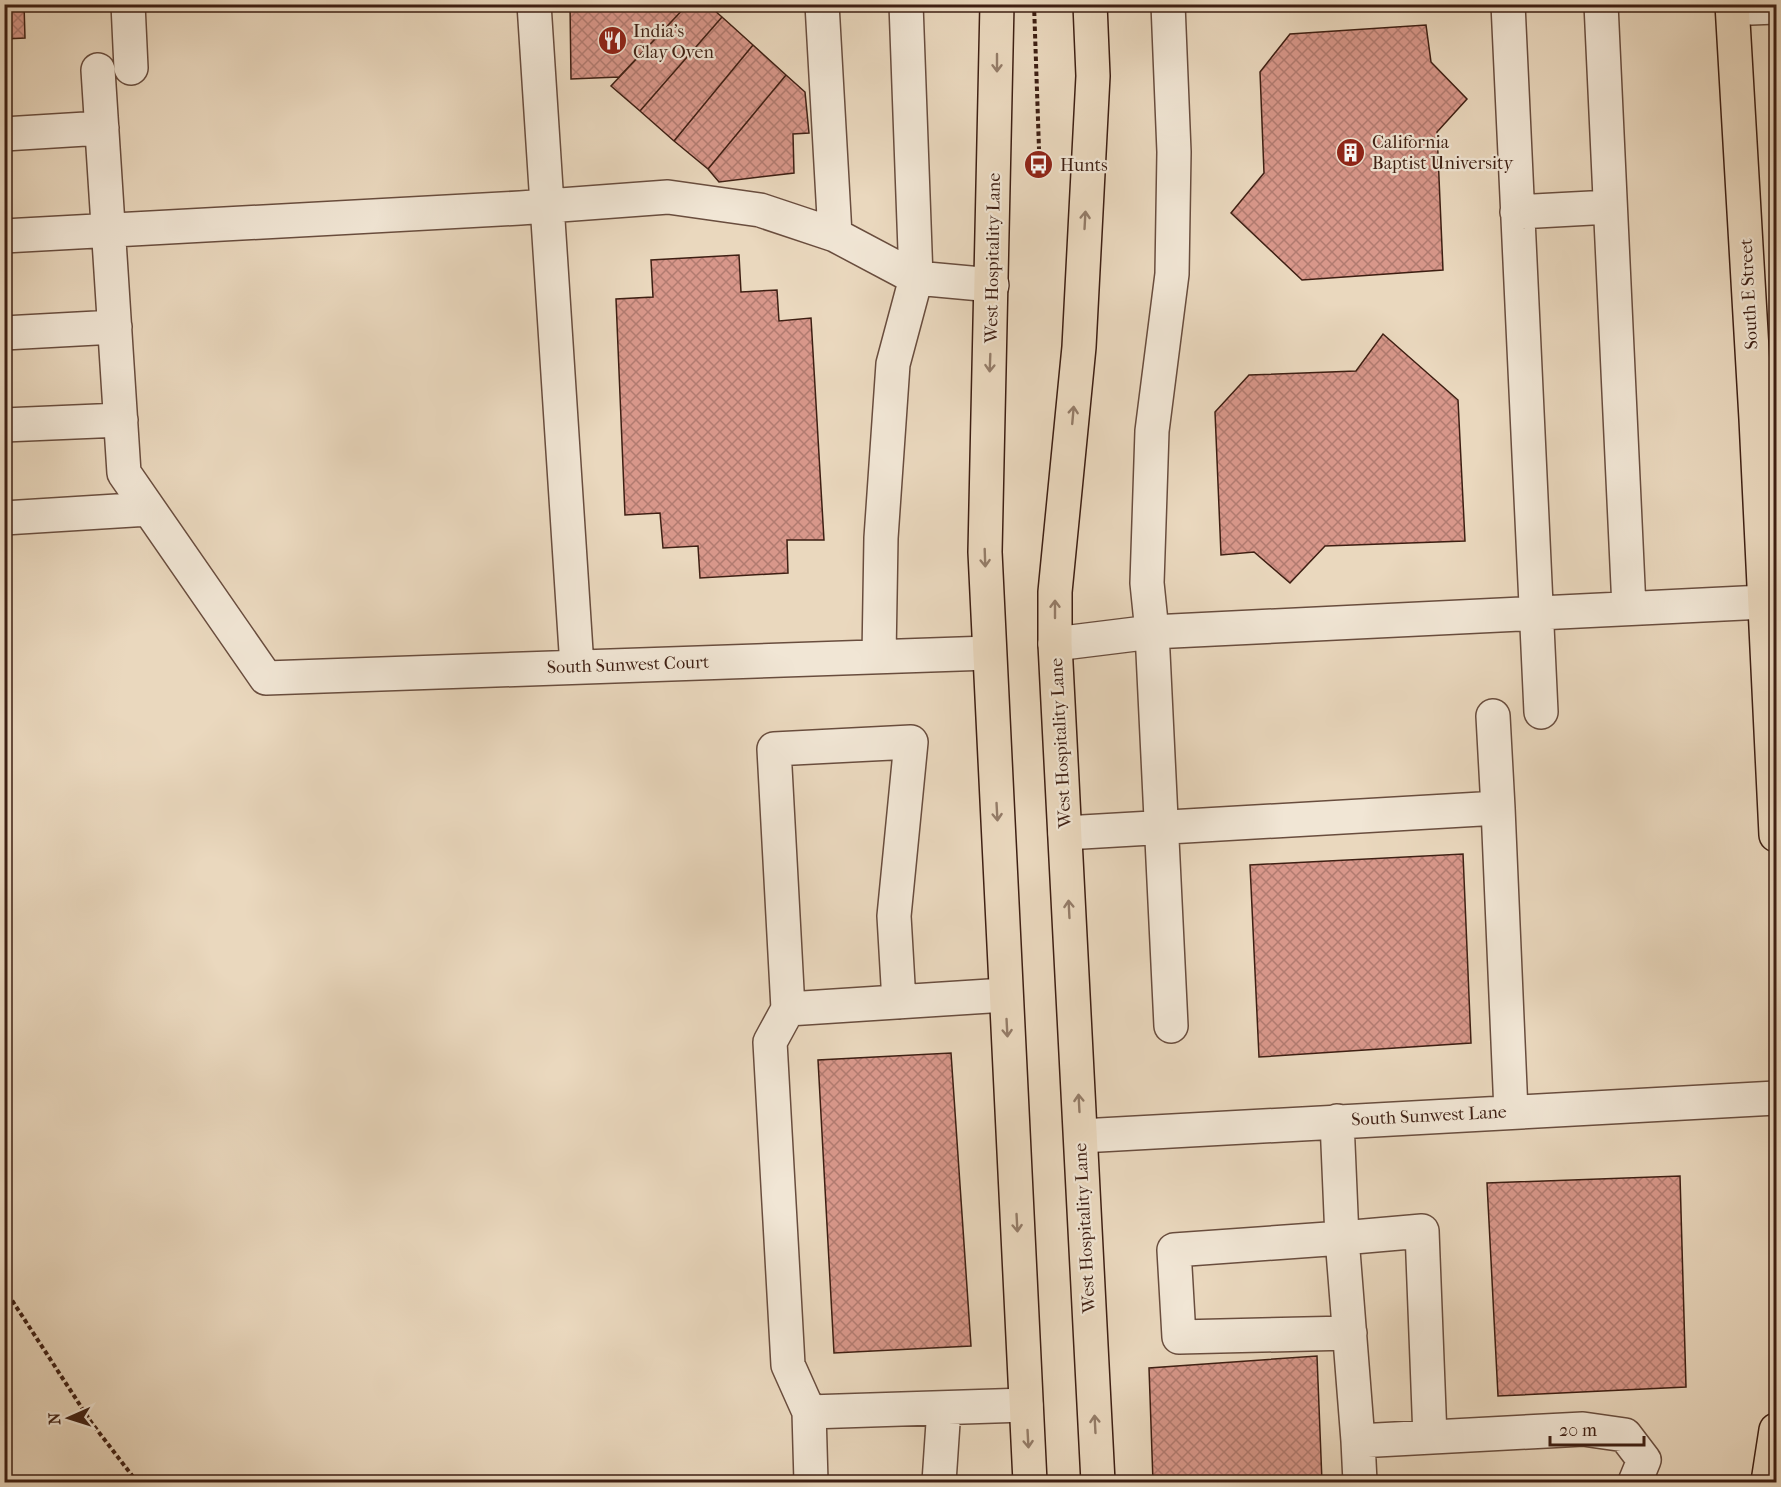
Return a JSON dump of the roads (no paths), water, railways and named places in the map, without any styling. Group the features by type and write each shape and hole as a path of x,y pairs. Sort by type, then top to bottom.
{"main road":[{"name":"West Hospitality Lane","path":"997,4 985,552 1030,1482"},
{"name":"West Hospitality Lane","path":"1090,4 1093,76 1079,347 1055,592 1055,645 1098,1482"},
{"name":"South E Street","path":"1753,6 1737,64 1766,419 1764,602 1776,835"},
{"path":"1768,1482 1776,1430"}],"street":[{"path":"128,4 131,68"},
{"path":"534,4 577,667"},
{"path":"822,4 835,234"},
{"path":"879,656 881,538 893,364 916,278 906,4"},
{"path":"1168,4 1174,152 1172,274 1152,431 1147,583 1163,828 1171,1026"},
{"path":"1508,4 1541,712"},
{"path":"1601,4 1629,608"},
{"path":"98,70 124,473 149,509"},
{"path":"4,134 102,129"},
{"path":"4,236 546,206 668,197 760,210 835,234 916,278 992,285"},
{"path":"1517,212 1610,207"},
{"path":"4,333 115,327"},
{"path":"4,425 121,420"},
{"path":"4,518 149,509"},
{"name":"South Sunwest Court","path":"149,509 266,678 989,653"},
{"path":"1055,645 1152,632 1764,602"},
{"path":"1493,716 1511,1112"},
{"path":"811,1482 808,1412 788,1365 770,1042 788,1009 774,749 911,742 894,916 898,1002"},
{"path":"1065,833 1498,808"},
{"path":"788,1009 1005,995"},
{"name":"South Sunwest Lane","path":"1081,1136 1776,1098"},
{"path":"1337,1121 1342,1238 1360,1482"},
{"path":"1350,1333 1179,1337 1174,1250 1422,1231 1430,1437"},
{"path":"808,1412 1026,1406"},
{"path":"939,1482 944,1408"},
{"path":"1358,1441 1582,1429 1626,1435 1644,1460 1635,1482"}],"place":[{"name":"India's Clay Oven","path":"612,41"},
{"name":"California Baptist University","path":"1351,152"},
{"name":"Hunts","path":"1039,165"}]}
